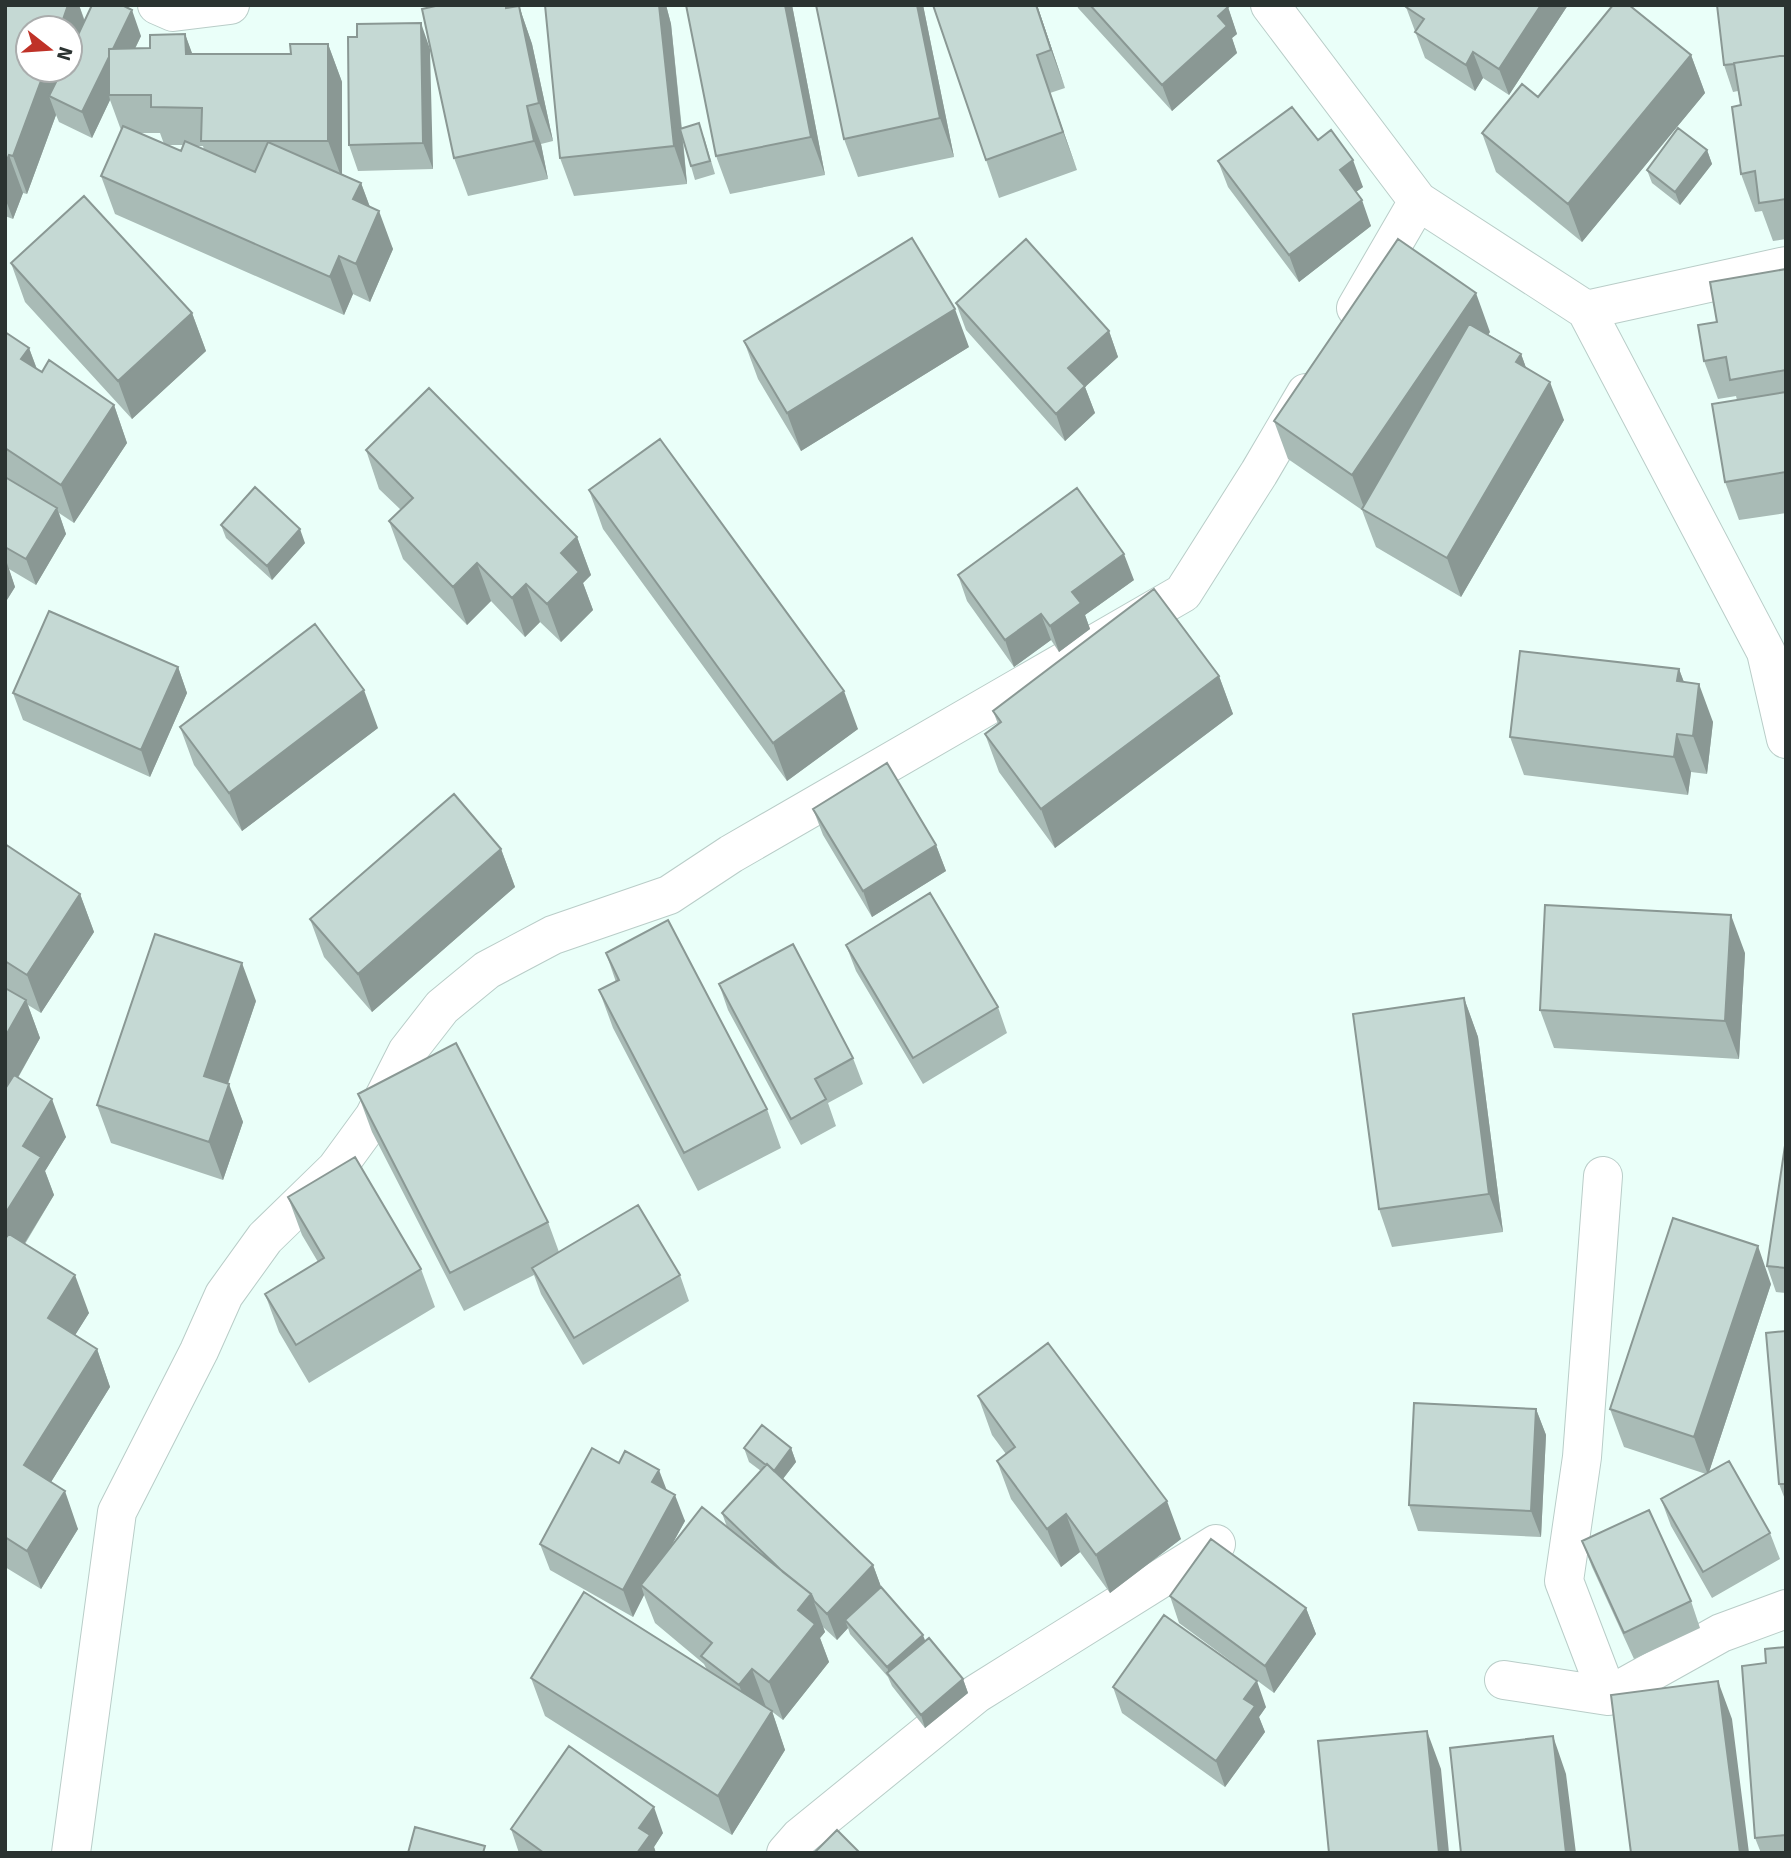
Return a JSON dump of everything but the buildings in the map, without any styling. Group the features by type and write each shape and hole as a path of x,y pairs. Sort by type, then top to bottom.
{"street":[{"path":"157,5 173,12 230,5"},
{"path":"1270,5 1418,201 1586,310 1766,652 1786,739"},
{"path":"71,1853 117,1512 224,1295 265,1238 336,1169 374,1117 407,1052 442,1007 487,970 553,935 669,895 731,854 1183,593 1259,473 1418,201"},
{"path":"1586,310 1786,266"},
{"path":"1604,1176 1582,1457 1564,1581 1608,1696"},
{"path":"786,1853 810,1829 976,1694 1216,1544"},
{"path":"1504,1680 1608,1696 1721,1633 1786,1609"}]}
